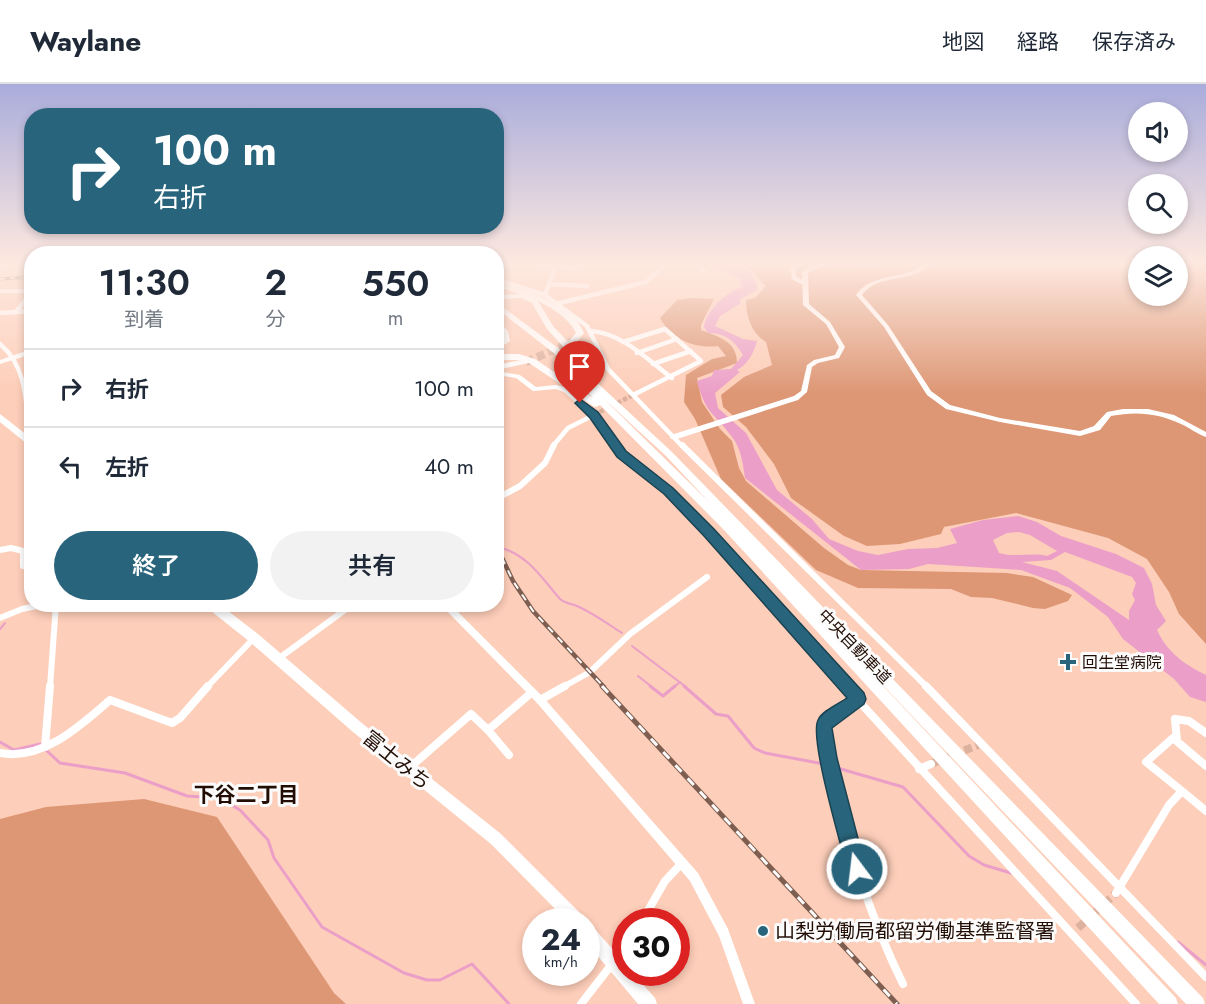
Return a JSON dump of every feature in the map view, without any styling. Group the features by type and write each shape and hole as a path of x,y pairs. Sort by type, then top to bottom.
{"highway":[{"name":"中央自動車道","path":"508,307 648,433 745,531 1197,1004"},
{"path":"538,307 550,327 648,433"},
{"path":"557,307 579,328 580,333 572,342"},
{"name":"中央自動車道","path":"504,319 573,375 678,475 1170,1004"},
{"path":"504,357 526,358 579,391 678,475"},
{"path":"504,366 526,362"},
{"path":"0,417 24,438"},
{"name":"富士みち","path":"220,612 408,769 496,838 565,908"},
{"path":"600,946 612,959"},
{"path":"634,986 649,1004"}],"main road":[{"path":"0,362 24,354"}],"street":[{"path":"16,312 20,307"},
{"path":"563,307 591,331 602,359 633,395 980,744 1118,892 1206,977"},
{"path":"674,437 796,398 804,392 807,388 806,370 809,366 840,353 841,341 835,332 808,307"},
{"path":"868,307 892,335 924,386 936,400 954,409 1066,432 1090,432 1097,428 1104,418 1118,412 1148,411 1170,414 1206,435"},
{"path":"0,313 24,312"},
{"path":"623,342 665,329 701,362 633,395"},
{"path":"591,331 600,331 623,342 672,378"},
{"path":"638,353 677,339"},
{"path":"0,344 15,358 24,386"},
{"path":"652,364 691,351"},
{"path":"504,374 512,374 535,389 555,387 566,390 594,415 621,454 669,491 709,532 919,769 1075,930 1136,1004"},
{"path":"504,495 520,486 545,463 550,450 568,428 594,415"},
{"path":"0,550 19,549 23,551 24,566"},
{"path":"540,700 590,672 630,634 707,578"},
{"path":"0,618 24,609"},
{"path":"45,747 55,612"},
{"path":"278,659 342,612"},
{"path":"452,612 540,700 694,877 724,933 749,1004"},
{"path":"0,753 8,756 25,755 45,747 85,722 110,700 172,723 180,718 227,664 254,638"},
{"path":"488,730 531,693"},
{"path":"858,699 825,723 827,748 862,886 882,944 903,984"},
{"path":"408,769 471,714 509,755"},
{"path":"1177,741 1174,719 1189,721 1206,733"},
{"path":"1206,766 1173,738 1146,762 1206,811"},
{"path":"919,769 931,764"},
{"path":"1118,892 1169,806 1182,791"},
{"path":"649,908 665,881 681,864"},
{"path":"581,1004 612,961"}],"shaded area":[{"path":"670,307 710,307 701,325 701,330 726,341 734,350 737,363 697,378 702,402 720,429 732,441 739,468 746,481 824,548 848,565 861,570 1007,573 1033,577 1072,595 1068,601 1045,609 992,598 971,597 951,589 858,588 816,570 721,479 695,419 684,402 686,375 712,359 726,356 718,346 701,346 677,337 670,332 660,318"},
{"path":"735,307 720,316 715,326 743,339 757,341 750,358 737,370 740,372 715,393 718,408 746,433 777,490 812,519 829,539 858,551 878,555 908,549 937,548 957,543 950,529 983,520 1018,516 1037,522 1061,536 1116,554 1144,568 1152,584 1156,605 1166,621 1157,630 1177,657 1206,675 1206,702 1190,697 1174,679 1123,639 1108,617 1070,588 1021,570 928,564 909,569 861,570 745,478 738,446 707,407 697,381 712,376 714,370 731,369 743,355 728,338 708,333 704,327 713,308","holes":["1019,532 1030,535 1057,551 1047,556 999,553 993,540 1007,533","1065,552 1132,577 1136,583 1132,594 1135,600 1129,611 1129,620 1057,571 1022,562 1051,560"]},
{"path":"746,307 1206,307 1206,644 1179,614 1169,592 1147,559 1108,538 1016,513 944,527 941,534 900,544 867,546 844,536 791,498 774,464 746,427 723,407 721,395 744,377 772,365 766,342 754,330"},
{"path":"144,799 217,817 334,993 346,1004 0,1004 0,819 46,807"}],"waterway":[{"path":"504,549 517,555 540,574 562,600 589,612 622,633"},
{"path":"0,629 5,623"},
{"path":"632,646 680,682"},
{"path":"638,676 652,687"},
{"path":"674,687 680,682"},
{"path":"680,682 686,687"},
{"path":"650,686 663,696 675,686"},
{"path":"684,686 716,714 728,716 754,748 765,753 824,764"},
{"path":"0,742 14,750 40,744 42,746"},
{"path":"46,750 60,763 125,773 187,796 219,798 240,810 268,840 274,858 322,927 404,973 427,980 440,980 472,964 509,1004"},
{"path":"834,767 903,787 969,856 984,865 1011,873"},
{"path":"1178,942 1206,965"}],"tunnel":[{"path":"526,362 572,342"},
{"path":"594,415 633,395"},
{"path":"931,764 978,745"},
{"path":"1078,928 1116,893"}],"railway":[{"path":"504,562 513,581 533,611 604,687"},
{"path":"602,686 897,1004"}],"place":[{"name":"回生堂病院","path":"1068,662"},
{"name":"山梨労働局都留労働基準監督署","path":"763,931"}],"district":[{"name":"下谷二丁目","path":"246,795"}],"route":[{"path":"580,403 594,415 621,454 669,491 709,532 858,699 825,723 824,728 829,758 857,869"}]}
